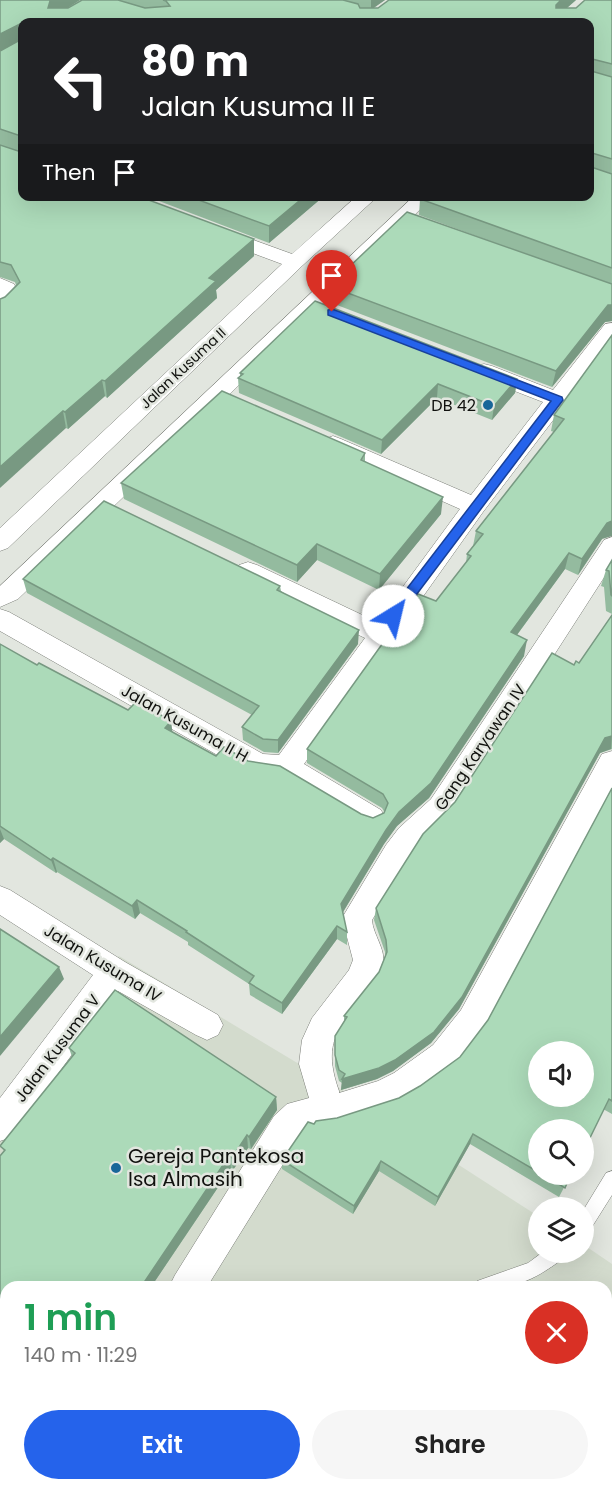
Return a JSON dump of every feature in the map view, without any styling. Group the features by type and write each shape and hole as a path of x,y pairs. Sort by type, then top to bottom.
{"street":[{"name":"Jalan Kusuma II","path":"0,542 295,262 363,201"},
{"path":"0,598 114,507 216,394 420,201"},
{"path":"402,218 424,226"},
{"path":"204,228 295,262"},
{"path":"311,304 332,313"},
{"path":"226,328 269,344"},
{"path":"286,767 380,634 475,506 612,329"},
{"path":"461,363 558,400"},
{"path":"216,394 238,403"},
{"path":"313,436 475,506"},
{"name":"Gang Karyawan IV","path":"336,1110 330,1109 315,1076 314,1049 328,1018 360,980 368,965 368,955 356,925 357,918 396,854 409,837 441,807 612,546"},
{"path":"231,563 380,634"},
{"name":"Jalan Kusuma II H","path":"0,619 259,765 286,767 371,818"},
{"path":"191,1281 286,1128 299,1115 336,1110 385,1095 405,1084 444,1056 457,1040 472,1020 612,762"},
{"name":"Jalan Kusuma IV","path":"0,899 114,972 207,1025"},
{"name":"Jalan Kusuma V","path":"0,1125 114,972"}],"lane":[{"path":"594,1208 612,1179"},
{"path":"501,1281 533,1270 543,1263"}],"shaded area":[{"path":"119,956 349,1094 528,1210 528,1263 594,1263 594,1252 612,1264 612,1281 0,1281 0,1104"}],"building":[{"path":"0,0 52,0 48,8 68,8 82,0 118,0 145,8 170,6 163,0 343,0 358,4 360,8 378,8 389,0 561,0 556,8 576,8 585,0 612,0 612,64 594,60 594,18 18,18 18,25 0,34"},
{"path":"18,41 18,135 0,129 0,51"},
{"path":"594,72 612,77 612,159 594,154"},
{"path":"0,145 18,151 18,201 151,201 254,239 209,278 216,281 105,381 102,380 65,412 63,411 0,467 0,299 20,282 11,265 0,262"},
{"path":"594,168 612,174 612,268 426,201 594,201"},
{"path":"202,201 299,201 269,226"},
{"path":"407,212 612,284 612,305 608,305 556,371 329,286"},
{"path":"315,301 517,379 494,406 438,384 382,440 238,378 243,374 240,373"},
{"path":"612,335 612,521 607,523 582,559 569,553 511,632 527,640 431,783 399,812 386,830 341,904 347,932 337,926 282,1003 249,983 254,976 187,931 137,900 132,906 53,858 51,860 0,826 0,644 128,710 137,701 171,721 165,728 216,756 224,747 248,761 280,766 361,814 373,818 384,813 388,803 383,794 307,749 418,594 436,601 471,556 467,554 483,534 476,531 564,419 554,415"},
{"path":"222,391 365,453 361,460 443,497 380,574 317,544 297,565 121,483"},
{"path":"104,501 280,586 277,590 359,630 278,740 263,739 242,727 259,706 23,579"},
{"path":"612,560 612,596 609,571 606,570"},
{"path":"612,615 612,736 605,738 462,997 434,1032 395,1060 379,1068 342,1079 345,1074 339,1070 335,1055 335,1036 347,1017 344,1016 379,972 387,952 386,940 376,908 423,834 455,802 552,653 574,665 576,661 579,663"},
{"path":"612,788 612,1101 609,1099 594,1130 594,1119 528,1119 528,1166 473,1134 438,1197 381,1161 354,1206 282,1160 308,1122 314,1124 316,1121 337,1118 399,1098 460,1057 488,1020"},
{"path":"0,929 59,967 0,1037"},
{"path":"115,990 276,1097 249,1137 247,1135 232,1158 229,1156 145,1281 0,1281 0,1156 5,1150 0,1146 75,1053 69,1048"}],"place":[{"name":"DB 42","path":"488,405"},
{"name":"Gereja Pantekosa Isa Almasih","path":"116,1168"}],"route":[{"path":"332,312 558,400 393,616"}]}
